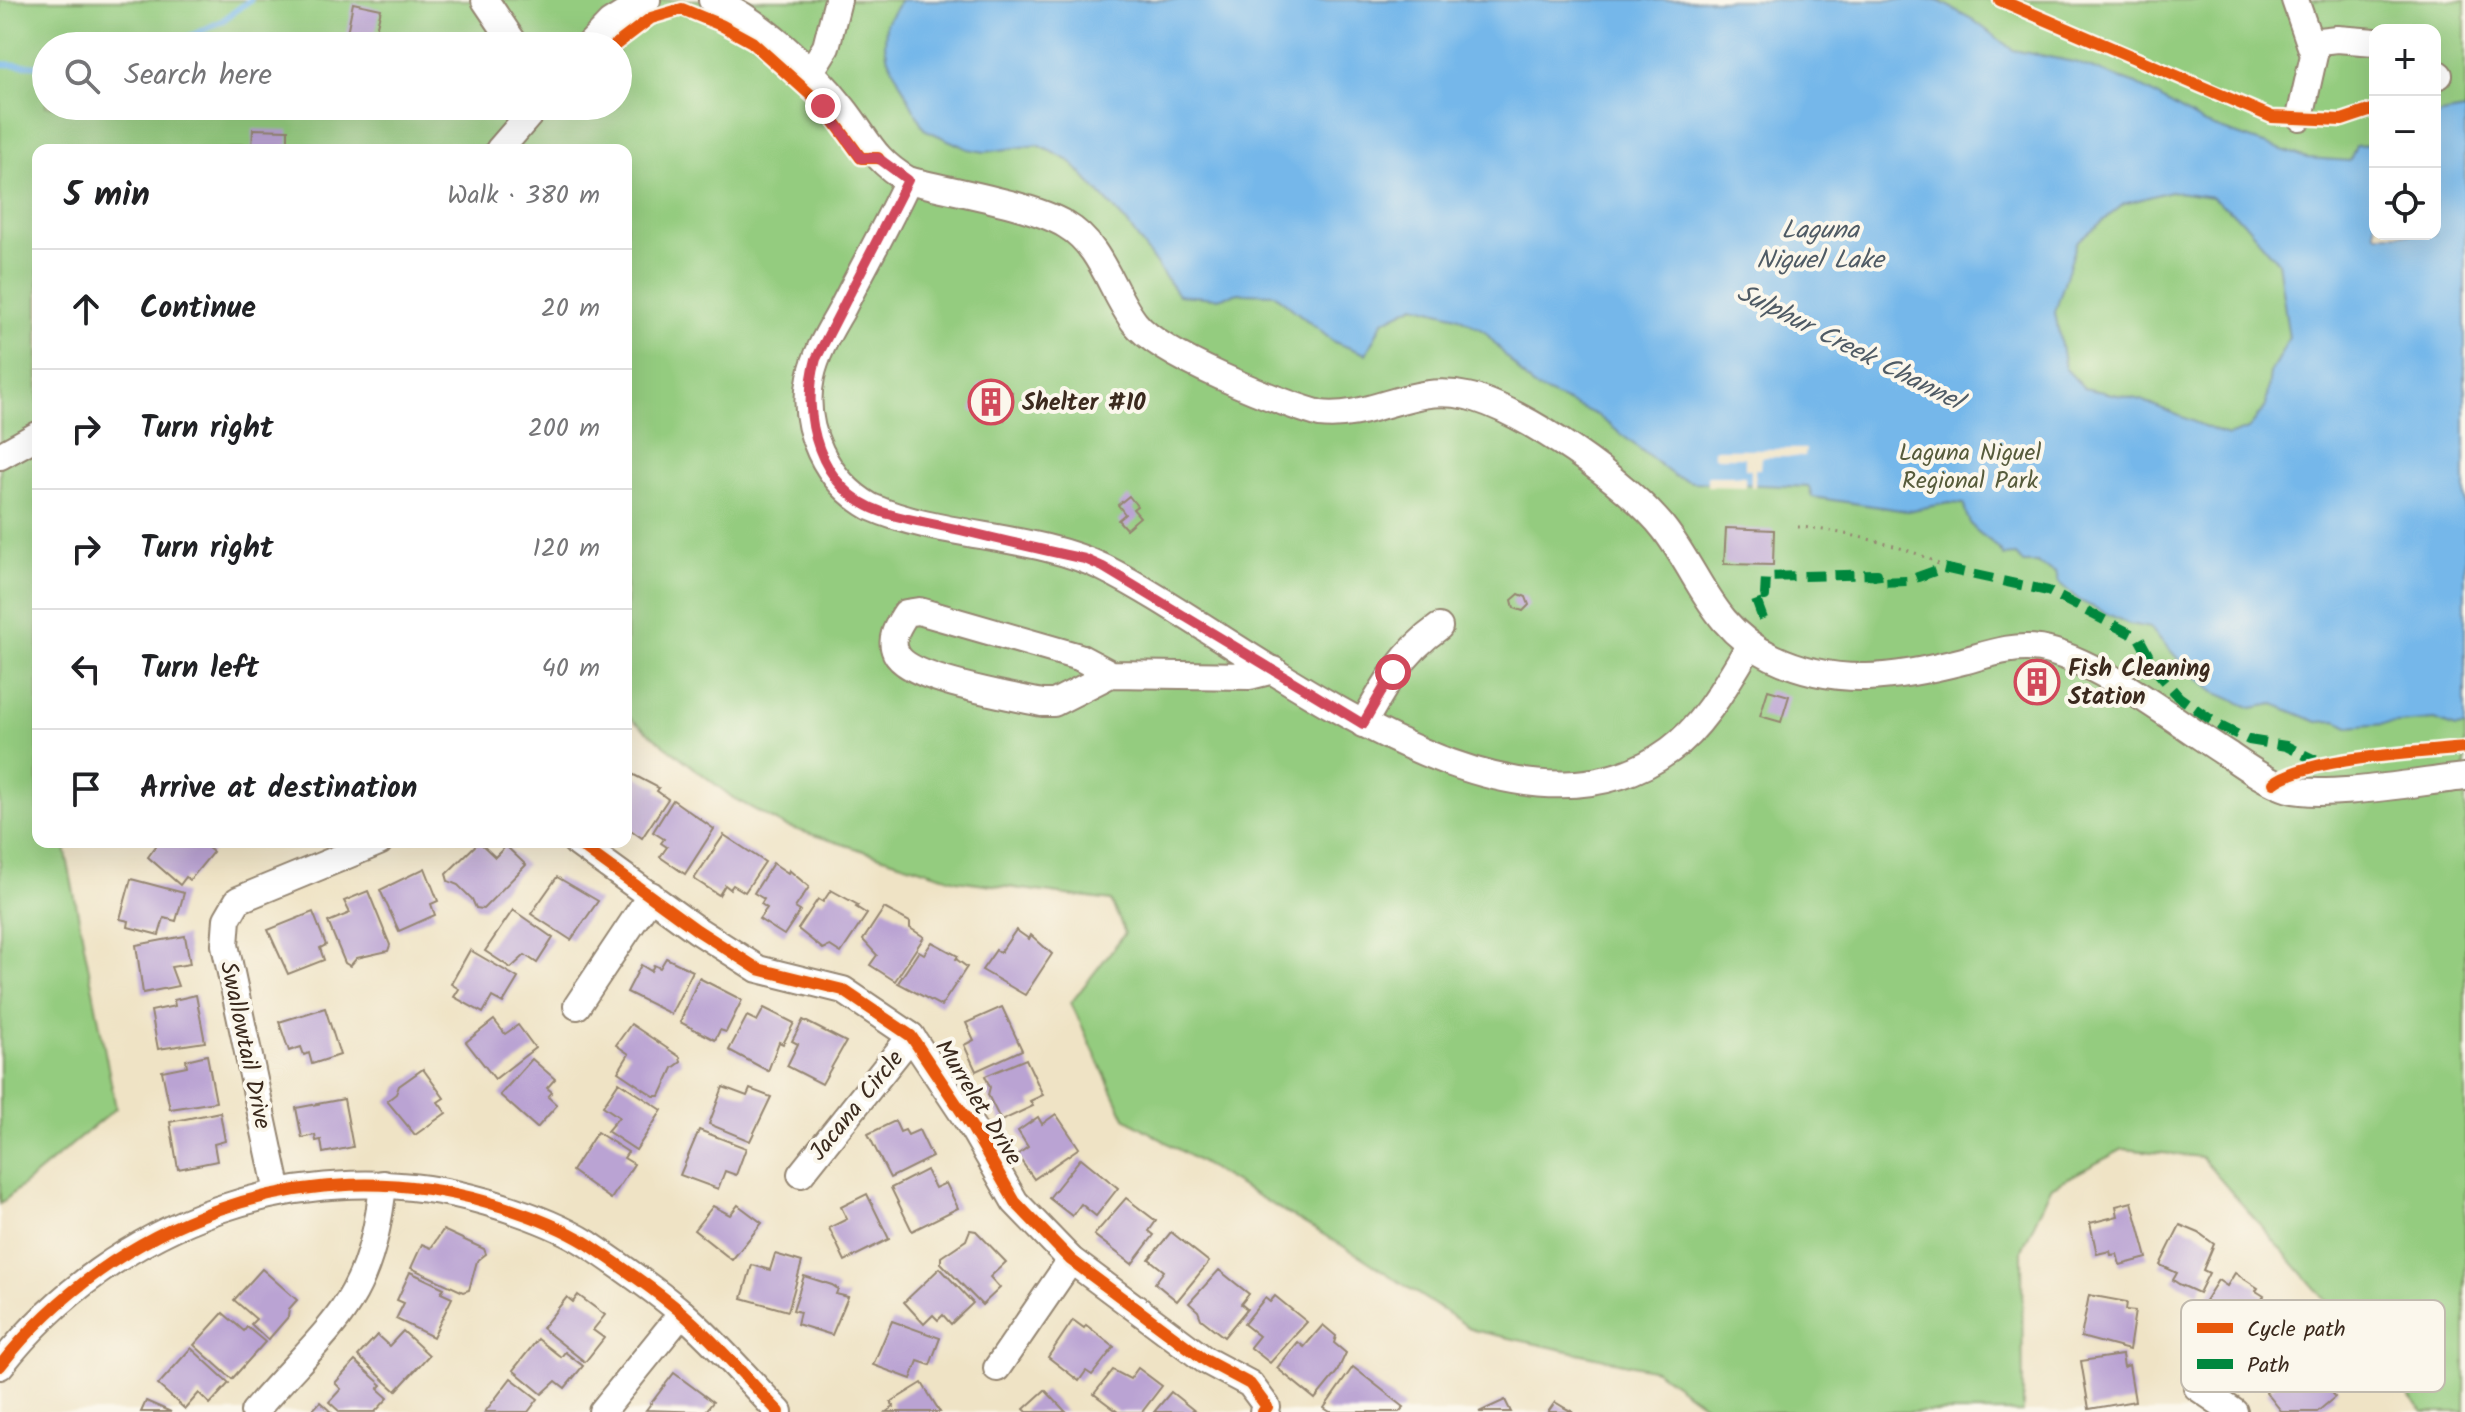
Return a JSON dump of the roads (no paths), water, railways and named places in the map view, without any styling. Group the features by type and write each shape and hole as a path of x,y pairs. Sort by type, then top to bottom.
{"street":[{"path":"485,0 507,32"},
{"path":"601,32 610,23 647,0"},
{"path":"712,0 747,19 809,74 846,110 878,158 908,180 1066,225 1094,253 1131,317 1146,334 1200,365 1320,414 1344,415 1429,391 1471,397 1516,417 1569,450 1646,507 1675,545 1718,616 1750,645 1793,666 1857,679 1910,675 1996,651 2038,649 2094,670 2249,769 2290,789 2324,791 2465,777"},
{"path":"809,74 826,47 838,0"},
{"path":"2295,0 2310,42 2312,73 2304,93 2300,117"},
{"path":"2310,42 2337,39 2369,42"},
{"path":"504,144 525,120"},
{"path":"908,180 820,350 811,377 811,423 822,457 836,479 852,495 882,512 1085,559 1363,724 1438,759 1503,776 1581,784 1618,778 1650,763 1686,737 1750,645"},
{"path":"0,456 32,438"},
{"path":"1111,674 1054,703 1042,703 916,672 896,654 893,634 906,613 919,611 1079,657 1111,674 1250,676 1274,670"},
{"path":"1363,724 1393,672 1416,643 1439,627"},
{"name":"Swallowtail Drive","path":"278,1192 225,945 227,919 238,900 364,848"},
{"name":"Murrelet Drive","path":"584,848 758,969 843,990 911,1036 973,1129 1015,1202 1071,1260 1205,1360 1250,1384 1267,1407 1263,1412"},
{"path":"577,1006 651,895"},
{"name":"Jacana Circle","path":"801,1174 911,1036"},
{"path":"0,1366 22,1338 70,1292 125,1253 172,1227 278,1192 334,1184 383,1184 451,1192 518,1212 586,1243 682,1313 779,1412"},
{"path":"254,1412 333,1327 355,1295 371,1259 383,1184"},
{"path":"997,1368 1071,1260"},
{"path":"602,1412 682,1313"},
{"path":"2204,1392 2234,1412"}],"water":[{"name":"Laguna Niguel Lake","path":"901,0 1937,0 1972,19 2013,50 2074,62 2136,84 2203,123 2261,143 2307,158 2350,161 2356,146 2369,145 2369,240 2441,240 2441,114 2465,110 2465,727 2455,728 2435,720 2348,727 2337,721 2317,722 2274,704 2252,708 2214,692 2189,671 2150,628 2129,624 2080,601 2059,583 2056,573 2037,563 2023,563 2016,555 2004,556 1970,523 1964,504 1949,503 1907,511 1812,497 1809,487 1692,482 1674,476 1597,415 1532,386 1485,332 1457,316 1415,305 1383,321 1366,354 1334,342 1274,294 1240,293 1217,298 1178,295 1126,222 1070,161 1038,145 985,152 968,149 924,129 888,59 886,23","holes":["2170,191 2212,197 2242,220 2278,262 2289,338 2270,373 2266,406 2248,429 2228,436 2141,400 2084,388 2065,368 2055,312 2077,242 2124,204"]}],"waterway":[{"path":"199,32 222,21 250,0"},
{"path":"0,64 32,65"}],"place":[{"name":"Shelter #10","path":"991,402"},
{"name":"Fish Cleaning Station","path":"2037,682"}],"water label":[{"name":"Sulphur Creek Channel","path":"1850,346"}],"park label":[{"name":"Laguna Niguel Regional Park","path":"1970,466"}]}
